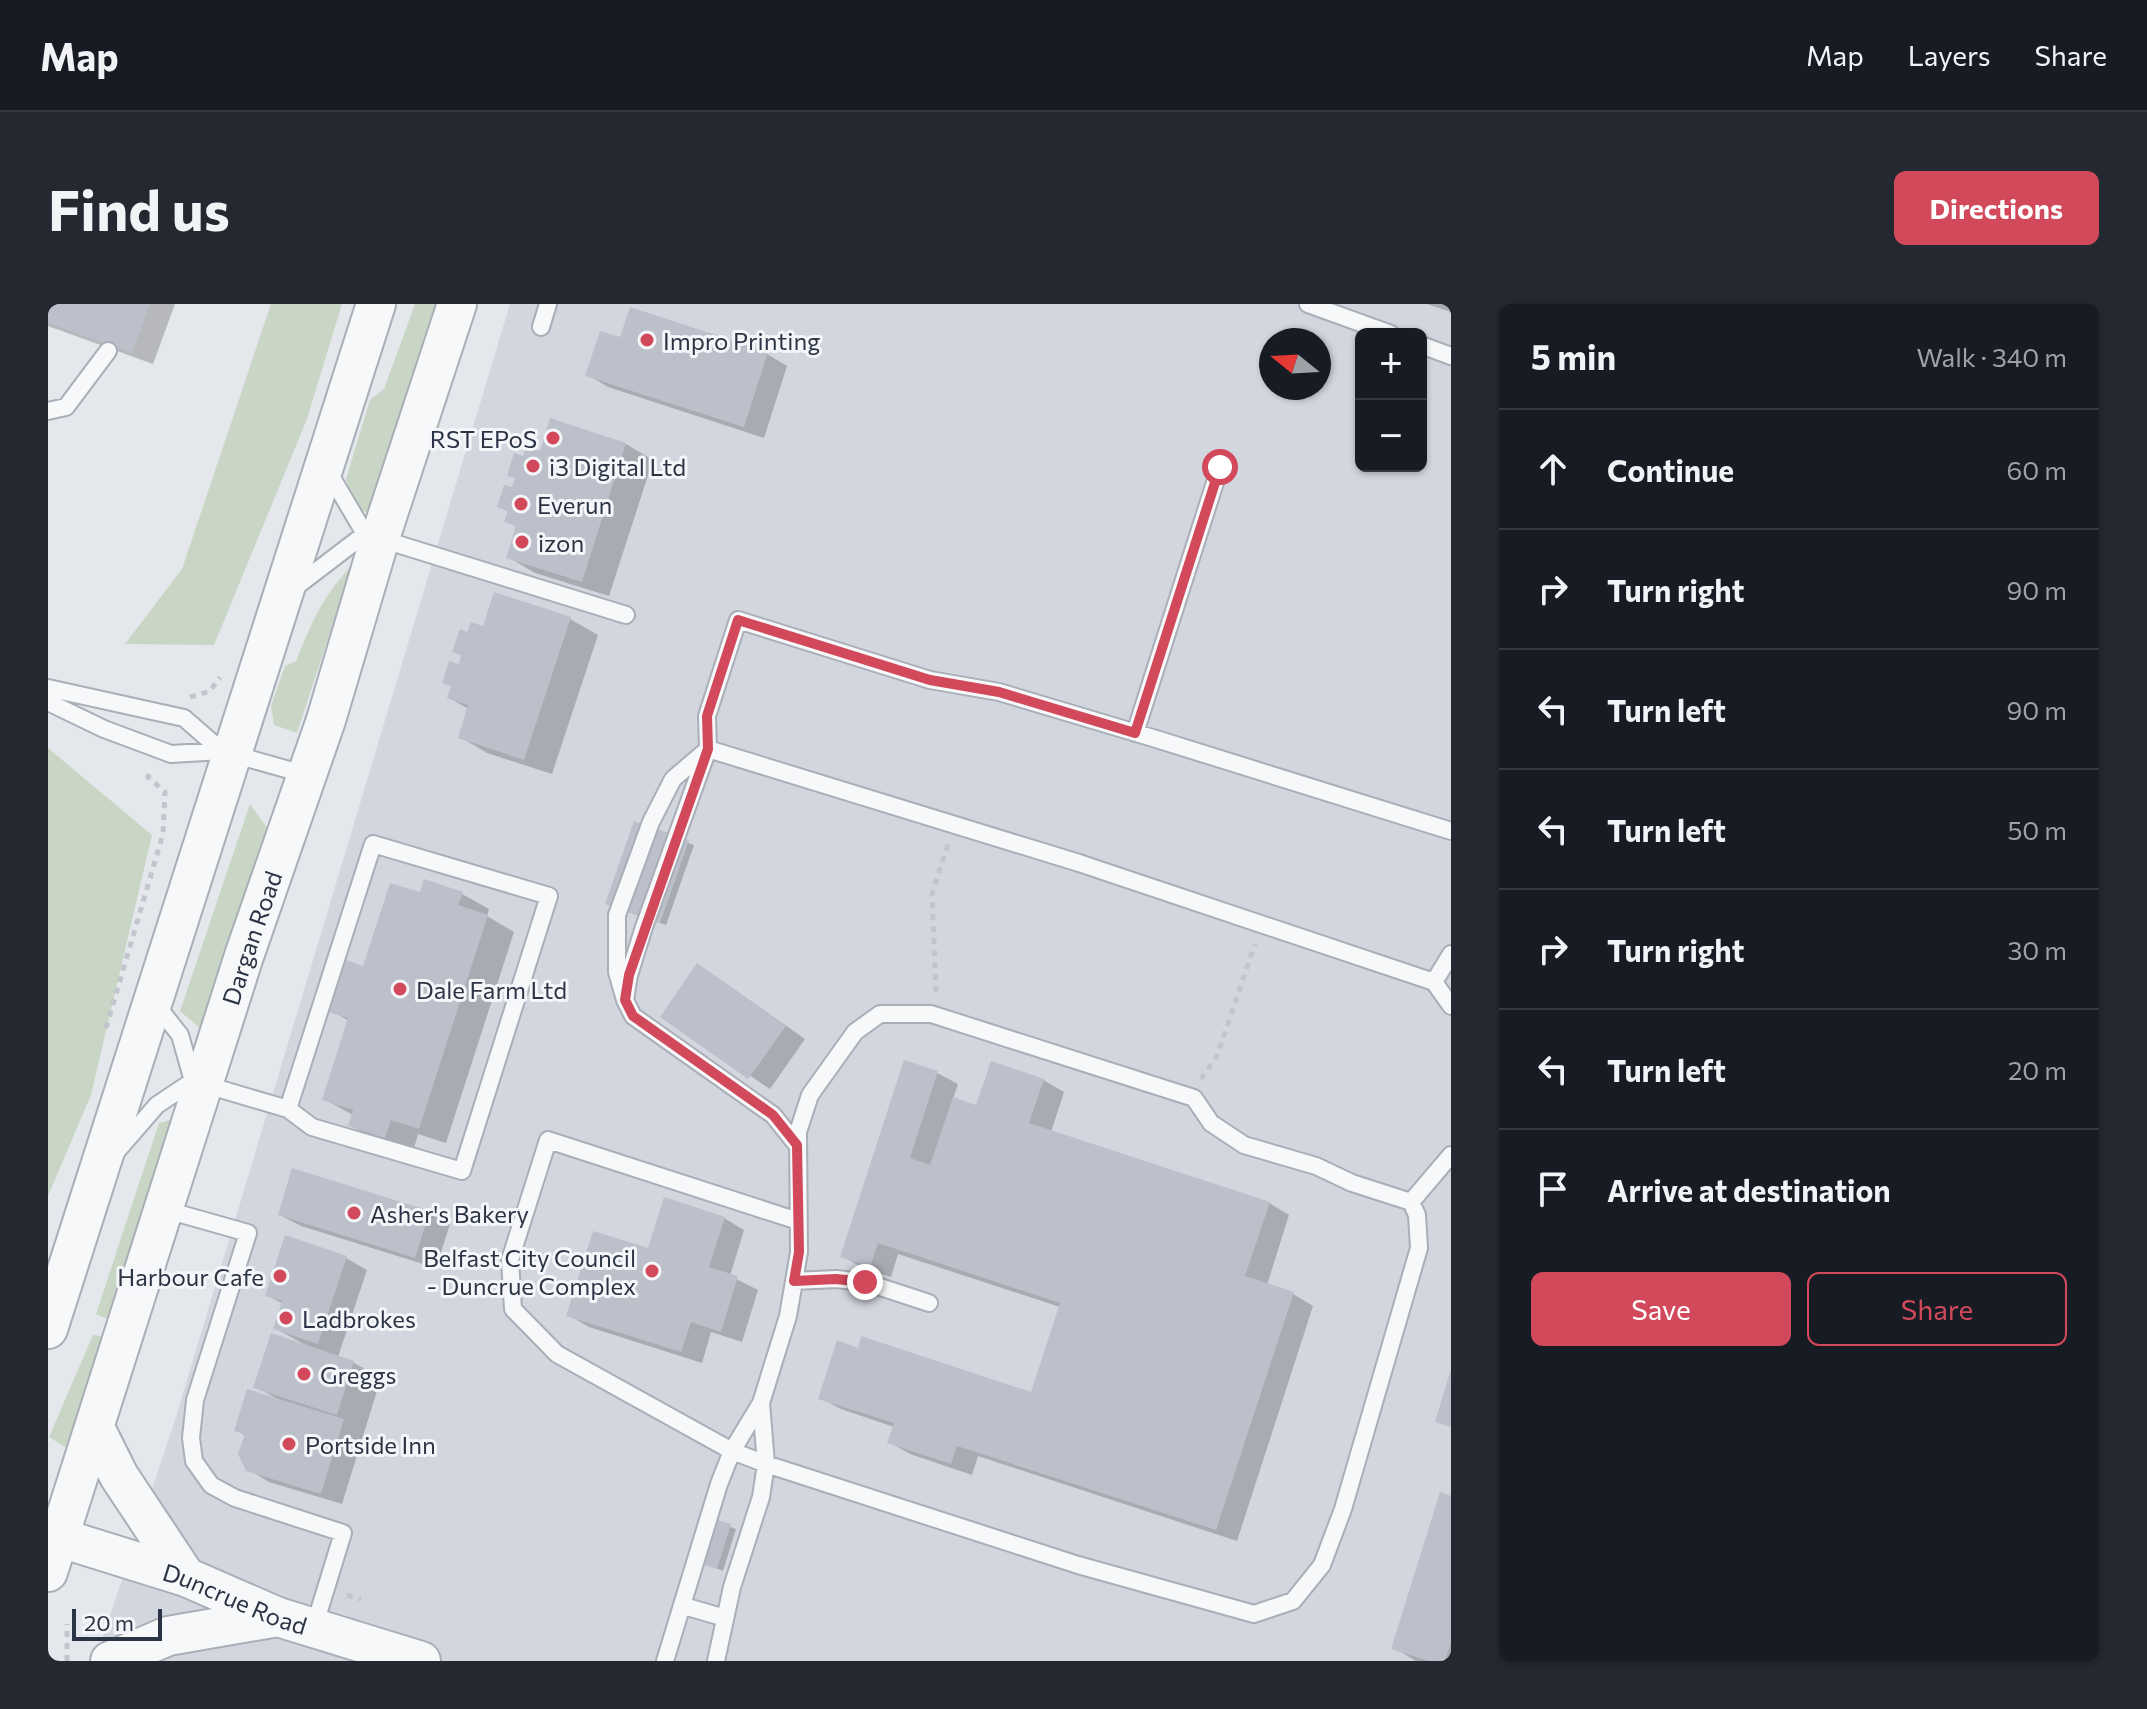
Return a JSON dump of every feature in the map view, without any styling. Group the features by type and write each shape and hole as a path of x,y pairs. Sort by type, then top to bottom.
{"street":[{"path":"48,1329 154,1002 227,752 282,598 376,304"},
{"name":"Dargan Road","path":"52,1548 95,1428 163,1209 198,1082 307,775 372,536 457,304"},
{"path":"95,1428 119,1476 186,1577"},
{"name":"Duncrue Road","path":"52,1548 186,1577 278,1617 421,1661"},
{"path":"110,1661 168,1636 278,1617"}],"lane":[{"path":"541,327 548,304"},
{"path":"1308,304 1374,328"},
{"path":"1427,347 1451,356"},
{"path":"48,411 66,407 108,351"},
{"path":"324,465 372,536 626,615"},
{"path":"1135,733 1220,467"},
{"path":"282,598 372,536"},
{"path":"625,1000 629,975 644,927 708,749 707,716 738,620 930,680 999,692 1451,831"},
{"path":"48,688 184,718 227,752"},
{"path":"48,702 104,729 171,754 227,752 307,775"},
{"path":"708,749 954,824 1434,982 1451,1006"},
{"path":"708,749 673,779 651,822 617,915 617,972 633,1016 773,1115 797,1145"},
{"path":"98,1172 157,1105 198,1082 288,1109 312,1127 462,1171 549,896 373,844 288,1109"},
{"path":"1434,982 1451,954"},
{"path":"154,1002 180,1035 198,1082"},
{"path":"665,1661 732,1451 761,1403 788,1316 799,1252 798,1132 810,1095 855,1032 880,1014 931,1014 1194,1098 1211,1123 1244,1145 1316,1166 1352,1183 1411,1202 1417,1215 1419,1248 1343,1509 1322,1565 1293,1601 1254,1614 1078,1565 732,1451 557,1354 513,1309 510,1260 548,1140 798,1221"},
{"path":"1411,1202 1451,1155"},
{"path":"163,1209 248,1233 195,1400 191,1438 194,1461 211,1485 235,1498 343,1533 314,1627"},
{"path":"794,1281 836,1279 865,1282 929,1303"},
{"path":"716,1661 725,1618 761,1497 766,1464 761,1403"},
{"path":"684,1606 725,1618"}],"path":[{"path":"931,1014 936,993 932,894 954,824"},
{"path":"1194,1098 1201,1079 1217,1056 1262,924"},
{"path":"67,1624 67,1661"}],"shaded area":[{"path":"510,304 1451,304 1451,1661 95,1661 175,1420"}],"green space":[{"path":"271,304 342,304 307,419 214,645 125,644 182,569"},
{"path":"415,304 435,304 368,512 357,510 346,479 370,400 384,389"},
{"path":"352,565 297,733 274,725 271,706 285,666 296,661 319,610"},
{"path":"48,748 152,835 91,1095 48,1196"},
{"path":"250,804 268,829 202,1030 180,1011"},
{"path":"175,1119 112,1321 96,1314 159,1123"},
{"path":"93,1335 106,1337 67,1448 49,1437"}],"building":[{"path":"48,304 150,304 132,353 48,323"},
{"path":"630,307 768,352 744,427 585,376 600,331 620,337"},
{"path":"550,418 626,443 582,582 506,558 516,526 504,522 508,511 497,507 504,485 512,487 515,478 507,476 514,453 523,456 526,447 540,451"},
{"path":"494,592 571,617 524,760 458,738 468,705 447,698 451,686 442,683 449,661 459,664 461,655 452,652 460,629 467,632 471,622 483,626"},
{"path":"634,821 689,840 660,923 605,904"},
{"name":"Dale Farm Ltd","path":"424,879 463,892 458,905 488,915 419,1129 391,1120 385,1138 348,1126 353,1110 322,1100 348,1018 329,1012 346,960 363,966 390,883 420,892"},
{"path":"697,963 786,1026 748,1079 660,1017"},
{"path":"904,1060 938,1071 910,1158 930,1165 953,1097 976,1105 991,1061 1044,1079 1029,1123 1270,1202 1245,1276 1294,1292 1216,1530 957,1446 951,1464 887,1443 894,1423 818,1399 837,1340 858,1348 861,1336 1031,1392 1060,1303 878,1243 870,1267 840,1257"},
{"name":"Asher's Bakery","path":"292,1168 430,1211 415,1258 278,1215"},
{"name":"Belfast City Council - Duncrue Complex","path":"664,1197 725,1217 709,1267 738,1276 721,1332 691,1322 681,1352 566,1316 593,1231 648,1248"},
{"path":"285,1235 347,1256 318,1344 273,1329 282,1301 265,1296"},
{"name":"Greggs","path":"271,1333 354,1361 337,1415 253,1388"},
{"path":"1451,1372 1451,1427 1435,1422"},
{"name":"Portside Inn","path":"247,1389 344,1419 321,1494 246,1471 238,1454 245,1434 234,1431"},
{"path":"1440,1492 1451,1496 1451,1642 1445,1661 1429,1661 1391,1649"},
{"path":"718,1520 731,1524 717,1569 701,1564 710,1533 713,1534"}],"place":[{"name":"Impro Printing","path":"647,340"},
{"name":"RST EPoS","path":"553,438"},
{"name":"i3 Digital Ltd","path":"533,466"},
{"name":"Everun","path":"521,504"},
{"name":"izon","path":"522,542"},
{"name":"Dale Farm Ltd","path":"400,989"},
{"name":"Asher's Bakery","path":"354,1213"},
{"name":"Belfast City Council - Duncrue Complex","path":"652,1271"},
{"name":"Harbour Cafe","path":"280,1276"},
{"name":"Ladbrokes","path":"286,1318"},
{"name":"Greggs","path":"304,1374"},
{"name":"Portside Inn","path":"289,1444"}],"route":[{"path":"865,1282 836,1279 794,1281 799,1252 797,1145 773,1115 633,1016 625,1000 629,975 644,927 708,749 707,716 738,620 930,680 999,692 1135,733 1220,467"}]}
